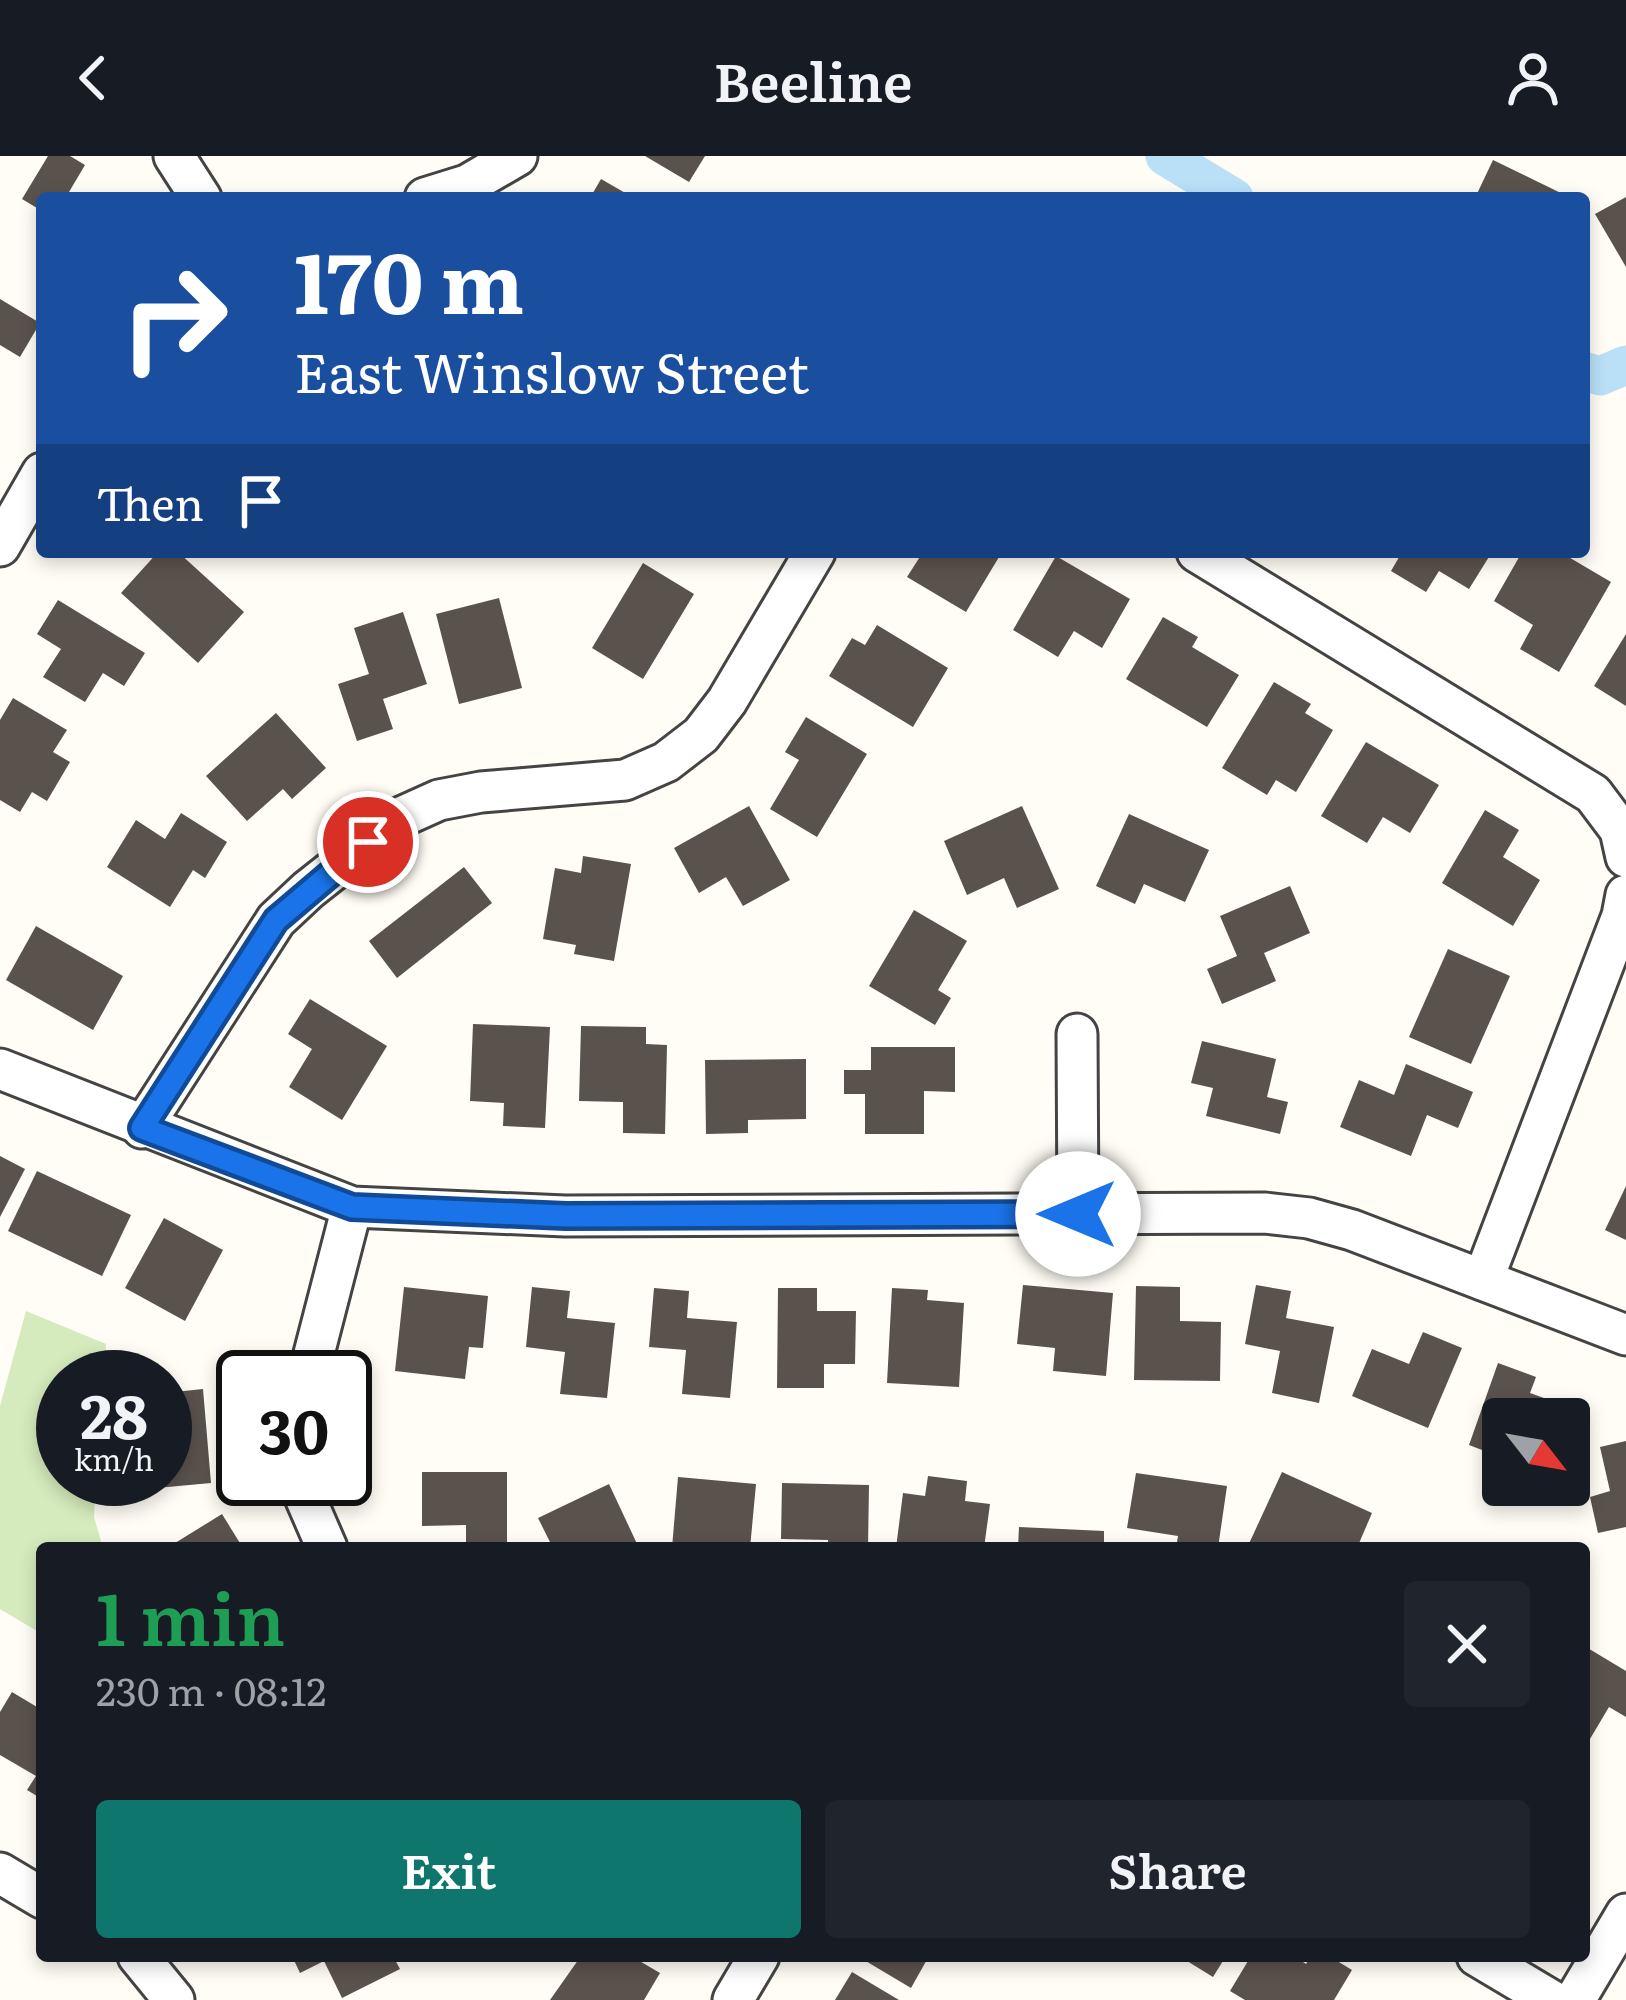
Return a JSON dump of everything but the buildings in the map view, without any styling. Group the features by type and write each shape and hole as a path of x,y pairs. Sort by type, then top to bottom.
{"street":[{"path":"174,156 197,192"},
{"path":"444,192 467,185 518,156"},
{"path":"0,546 36,483"},
{"path":"142,1128 276,920 308,890 399,818 439,800 626,780 666,762 701,735 727,701 811,558"},
{"path":"1207,558 1593,794 1620,830 1626,857"},
{"path":"1483,1280 1626,895"},
{"path":"1077,1034 1078,1214"},
{"path":"0,1069 352,1207 566,1216 1265,1213 1309,1218 1626,1335"},
{"path":"315,1350 352,1207"},
{"path":"309,1506 324,1542"},
{"path":"0,1874 36,1895"},
{"path":"1575,2000 1626,1914"},
{"path":"143,1962 174,2000"},
{"path":"733,2000 755,1962"},
{"path":"1487,1962 1551,2000"}],"green space":[{"path":"26,1311 106,1344 106,1350 36,1350 36,1506 95,1506 101,1542 36,1542 36,1630 0,1609 0,1406"}],"waterway":[{"path":"1165,156 1224,192"},
{"path":"1590,373 1600,376 1626,365"}],"route":[{"path":"368,842 276,920 142,1128 352,1207 566,1216 1078,1214"}]}
